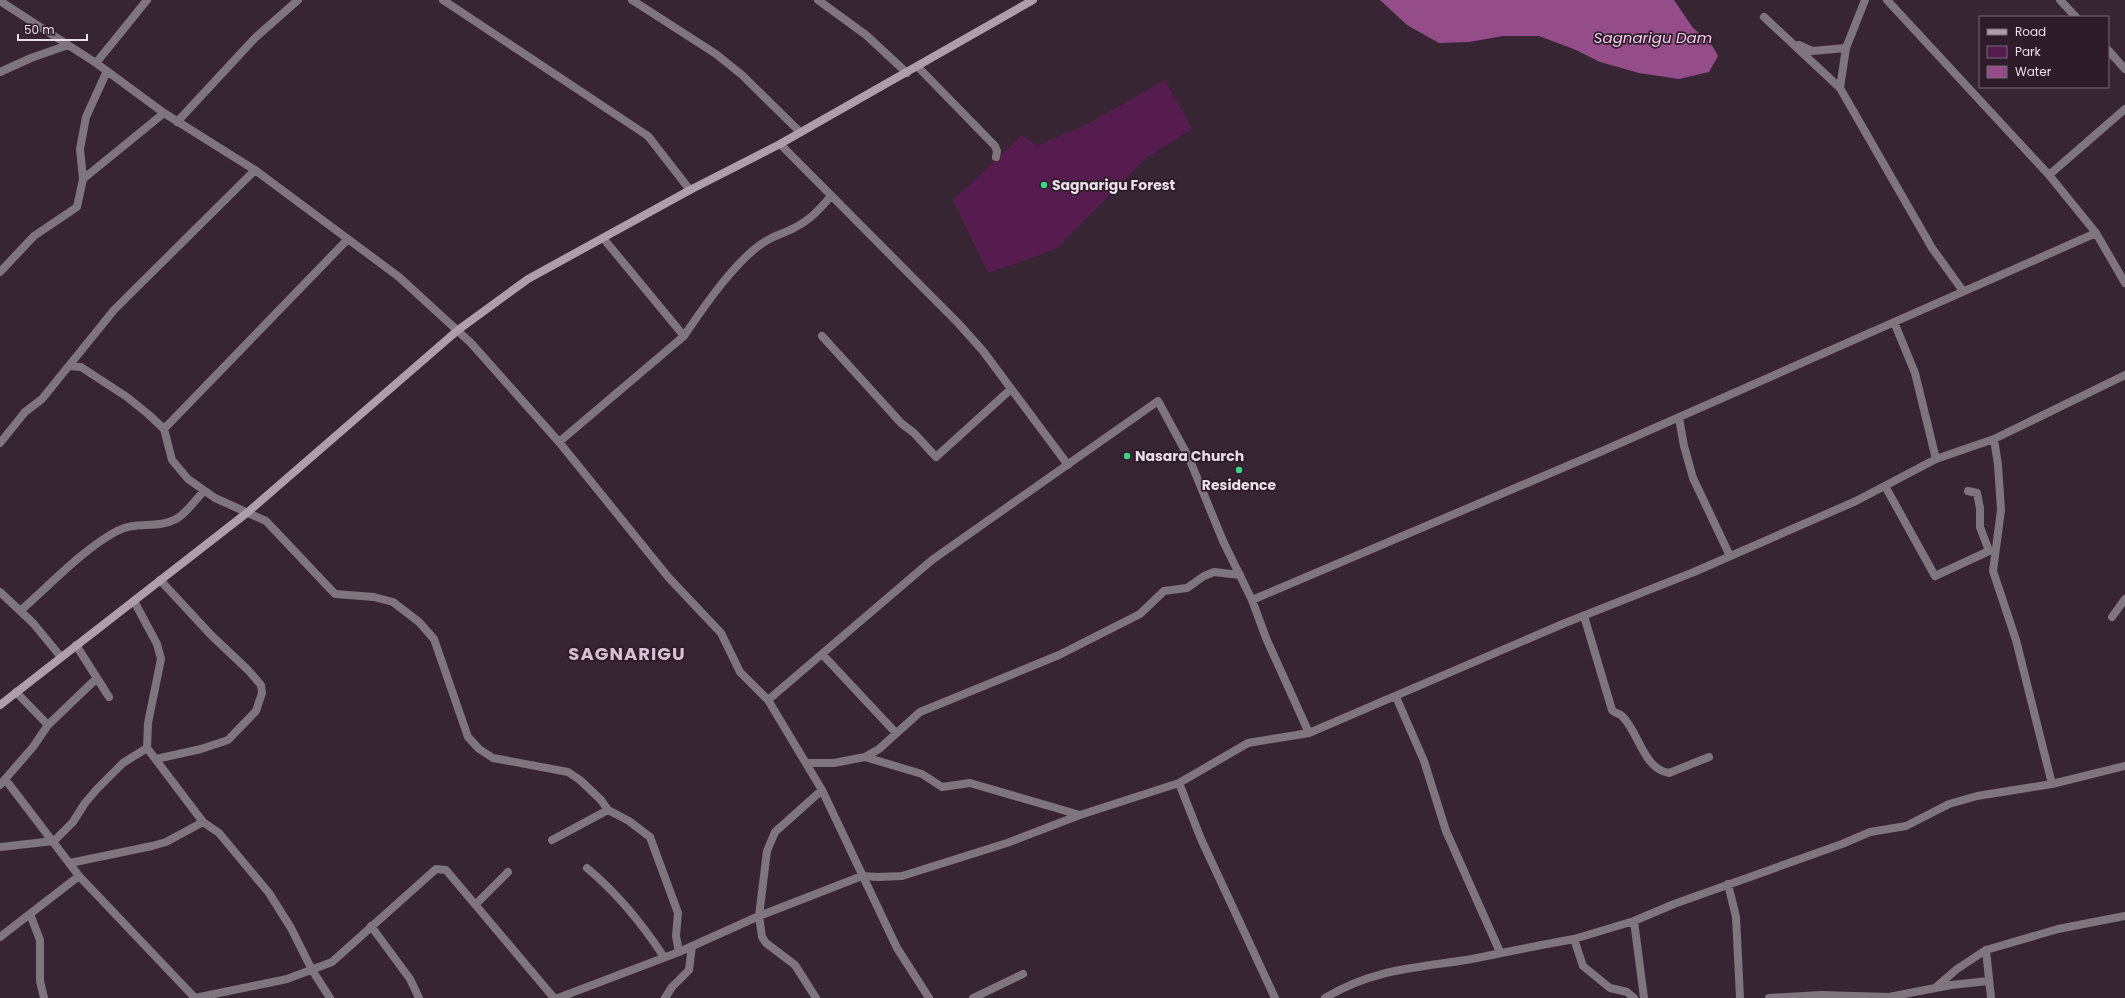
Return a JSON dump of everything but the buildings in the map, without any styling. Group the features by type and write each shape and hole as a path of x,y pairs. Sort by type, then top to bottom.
{"street":[{"path":"96,63 147,0"},
{"path":"177,122 256,38 298,0"},
{"path":"443,0 648,136 690,190"},
{"path":"632,0 716,54 742,75 800,132"},
{"path":"818,0 866,35 907,73"},
{"path":"0,705 248,512 458,330 528,279 690,190 780,144 918,67 1033,0"},
{"path":"1840,88 1846,48 1866,0"},
{"path":"1887,0 2050,175 2096,233 2125,282"},
{"path":"2060,0 2075,16"},
{"path":"1,3 108,71 164,114 255,170 399,277 458,330 559,442 669,578 722,633 740,672 768,700 807,763 822,790 897,948 930,998"},
{"path":"1764,17 1793,42 1840,88 1932,248 1963,291"},
{"path":"1793,42 1812,51 1846,48"},
{"path":"0,72 31,58 68,45"},
{"path":"2109,51 2125,69"},
{"path":"918,67 995,146 997,151 996,157"},
{"path":"0,272 34,236 77,207 83,179 80,148 86,117 108,71"},
{"path":"2050,175 2125,109"},
{"path":"83,179 164,114"},
{"path":"780,144 958,323 983,351 1068,465"},
{"path":"0,443 11,427 25,412 42,399 114,310 255,170"},
{"path":"559,442 684,336 698,316 743,260 766,241 795,228 816,215 831,196"},
{"path":"1252,600 1679,418 2096,233"},
{"path":"602,238 684,336"},
{"path":"164,430 348,240"},
{"path":"1894,322 1915,373 1936,459"},
{"path":"822,336 901,423 914,433 936,457 1011,389"},
{"path":"69,366 82,366 127,397 164,430 172,460 188,478 204,491 227,504 266,521 335,594 374,596 393,602 419,622 434,639 468,738 479,749 493,758 568,772 580,780 601,800 608,810 629,821 650,837 678,913 676,927 679,952"},
{"path":"558,998 679,952 759,916 862,876 902,876 1007,843 1080,815 1118,804 1153,790 1179,783 1248,743 1309,733 1584,616 1730,556 1856,501 1936,459 1994,439 2125,375"},
{"path":"768,700 932,560 1158,401 1189,458 1252,600 1266,638 1309,733"},
{"path":"1679,418 1684,446 1693,478 1730,556"},
{"path":"1994,439 1998,465 2001,510 1993,571 2016,640 2052,784"},
{"path":"1885,486 1935,576 1989,551 1980,527 1980,508 1977,493 1968,491"},
{"path":"20,611 95,546 114,532 135,524 159,523 176,519 204,491"},
{"path":"807,763 834,763 865,757 878,749 920,712 1059,655 1140,614 1164,591 1187,588 1204,576 1214,572 1240,575"},
{"path":"156,759 201,749 228,740 256,711 262,693 260,685 248,670 211,635 160,580"},
{"path":"0,592 20,611 61,657"},
{"path":"2112,617 2125,599"},
{"path":"134,601 157,644 161,659 148,723 147,748 203,822 227,842 269,893 291,928 312,970 330,998"},
{"path":"1584,616 1612,710 1623,718 1652,764 1659,770 1668,773 1709,757"},
{"path":"76,645 109,697"},
{"path":"822,654 896,733"},
{"path":"97,678 48,725 33,747 3,782 54,841 79,876 195,998 287,979 332,962 436,869 446,870 554,998"},
{"path":"16,692 48,725"},
{"path":"1396,697 1424,760 1446,831 1500,952"},
{"path":"0,847 54,841 73,822 97,788 123,763 147,748"},
{"path":"865,757 922,774 942,787 970,783 1021,796 1080,815"},
{"path":"1325,998 1364,978 1382,973 1574,939 1634,921 1674,904 1842,844 1870,832 1906,826 1949,804 1985,794 2052,784 2125,766"},
{"path":"1179,783 1201,839 1275,998"},
{"path":"816,998 795,965 766,943 762,937 759,916 767,851 775,832 822,790"},
{"path":"552,840 608,810"},
{"path":"70,863 166,842 203,822"},
{"path":"587,868 604,882 624,904 652,938 664,957"},
{"path":"476,904 508,872"},
{"path":"0,937 79,876"},
{"path":"1728,884 1736,917 1740,998"},
{"path":"30,914 40,940 40,981 44,998"},
{"path":"1934,988 1957,969 1986,950 2058,929 2125,916"},
{"path":"1634,921 1644,998"},
{"path":"371,926 410,979 419,998"},
{"path":"1574,939 1582,966 1610,988 1627,992 1634,998"},
{"path":"665,998 672,987 689,970 692,946"},
{"path":"1986,950 1988,981 1991,998"},
{"path":"973,998 1023,974"},
{"path":"1769,998 1821,995 1889,997 1934,988 1988,981"}],"green space":[{"name":"Sagnarigu Forest","path":"1165,80 1192,129 1146,158 1056,249 988,273 953,200 1022,135 1037,146 1089,123"}],"water":[{"name":"Sagnarigu Dam","path":"1380,0 1674,0 1693,28 1710,42 1718,56 1709,72 1679,79 1639,73 1600,62 1576,50 1539,36 1503,36 1469,42 1439,43 1407,25"}],"place":[{"name":"Sagnarigu Forest","path":"1044,185"},
{"name":"Nasara Church","path":"1127,456"},
{"name":"Residence","path":"1239,470"}],"district":[{"name":"SAGNARIGU","path":"627,653"}]}
